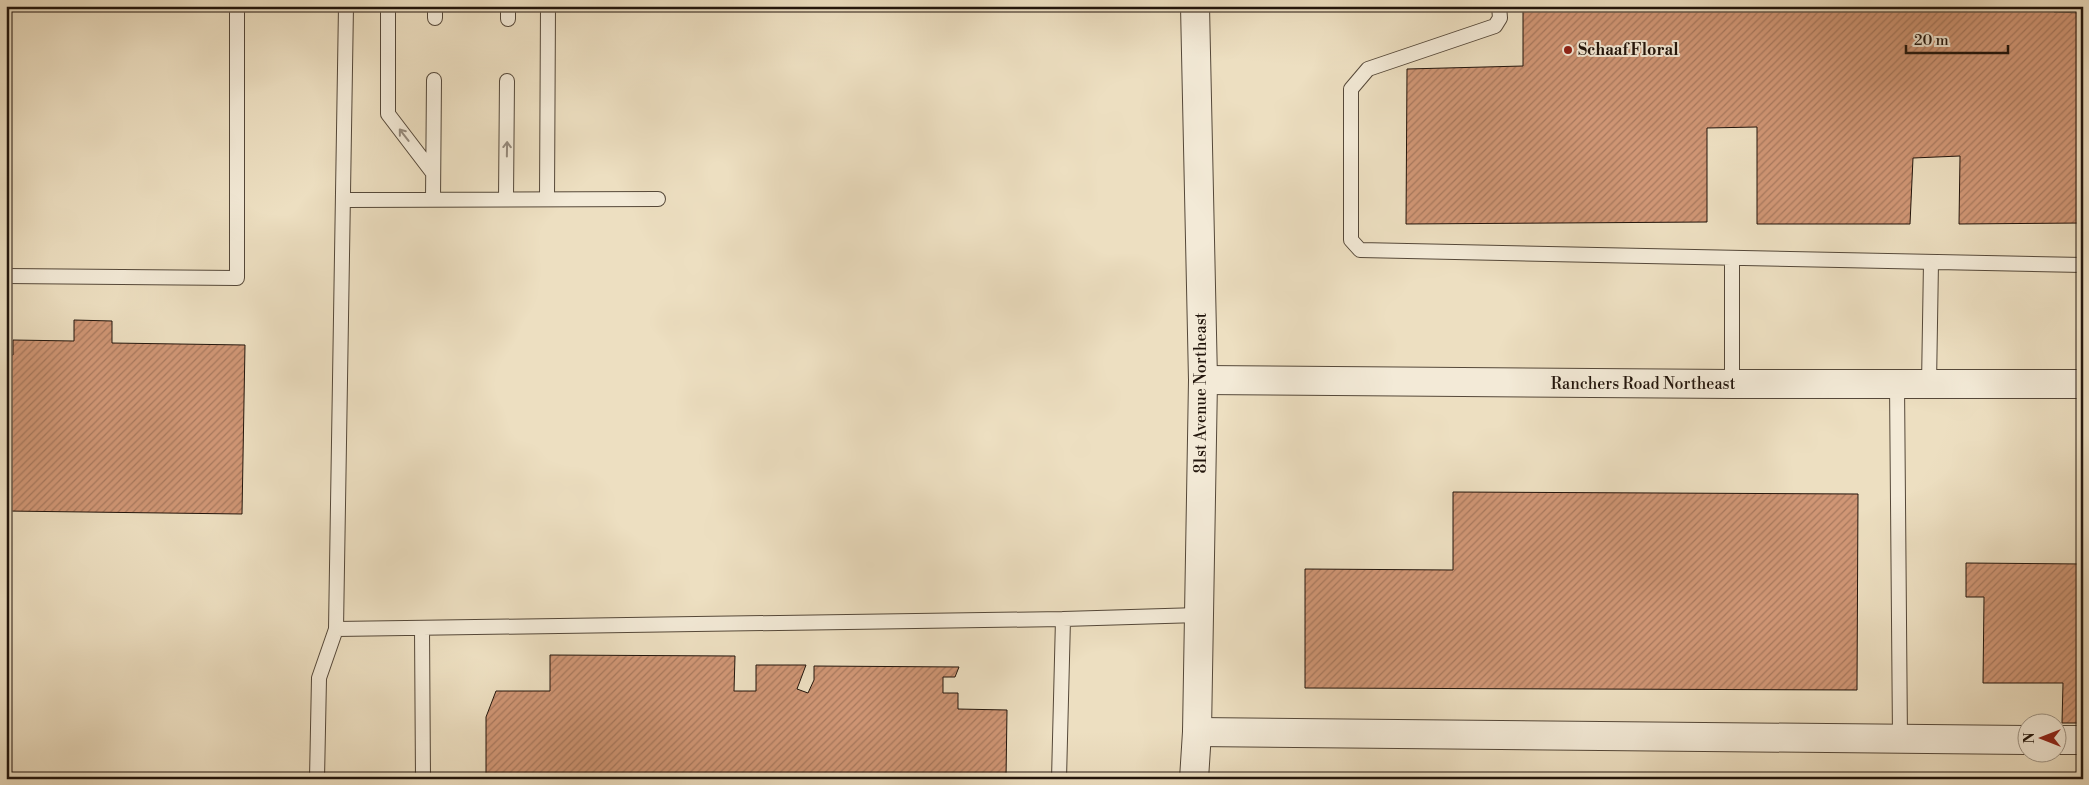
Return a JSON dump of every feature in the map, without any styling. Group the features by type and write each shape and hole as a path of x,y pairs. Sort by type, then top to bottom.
{"street":[{"name":"81st Avenue Northeast","path":"1194,779 1197,732 1203,380 1195,6"},
{"name":"Ranchers Road Northeast","path":"1203,380 1732,384 2083,384"},
{"path":"1197,732 2016,740"},
{"path":"2066,740 2083,740"}],"lane":[{"path":"6,276 237,278 237,6"},
{"path":"317,779 320,678 336,629 346,6"},
{"path":"388,6 388,114 434,173"},
{"path":"547,198 548,6"},
{"path":"1500,6 1500,18 1495,26 1368,69 1351,89 1351,240 1360,250 2083,266"},
{"path":"434,80 434,198"},
{"path":"506,198 507,81"},
{"path":"343,200 434,198 658,199"},
{"path":"1732,258 1732,384"},
{"path":"1929,384 1931,262"},
{"path":"1897,384 1900,740"},
{"path":"336,629 1062,619 1199,615"},
{"path":"1059,779 1062,619"},
{"path":"422,628 423,779"}],"building":[{"path":"1523,6 2054,6 2054,12 2083,13 2083,223 1959,224 1960,156 1913,158 1910,224 1757,224 1757,127 1707,128 1707,222 1406,224 1407,69 1523,66"},
{"path":"74,320 112,321 112,343 245,345 242,514 6,511 6,355 13,355 13,340 74,341"},
{"path":"1453,492 1858,494 1857,690 1305,688 1305,569 1453,570"},
{"path":"1966,563 2083,564 2083,723 2066,723 2066,712 2062,712 2063,683 1983,683 1984,597 1966,597"},
{"path":"550,655 735,656 734,691 756,691 756,665 806,665 797,689 808,693 814,680 814,666 959,667 955,677 943,677 943,693 958,693 958,709 1007,710 1006,779 486,779 486,717 496,691 550,691"}],"place":[{"name":"Schaaf Floral","path":"1568,50"}]}
